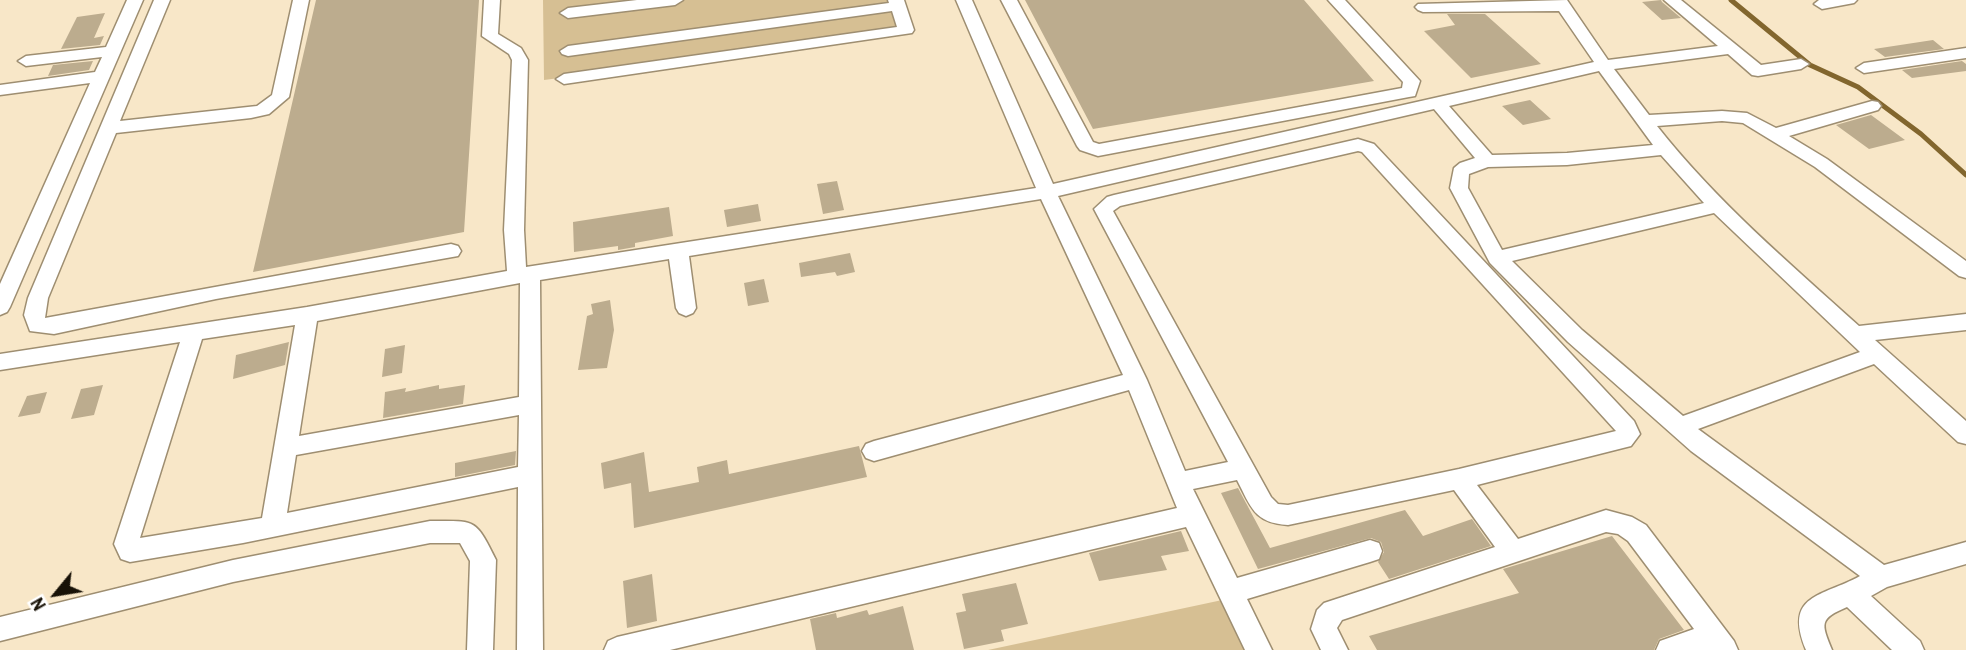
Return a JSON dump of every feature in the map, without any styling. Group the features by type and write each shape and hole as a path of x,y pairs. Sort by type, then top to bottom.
{"street":[{"path":"0,307 135,0"},
{"path":"162,0 38,298 34,315 37,325 54,326 216,292 451,251"},
{"path":"109,128 251,113 272,104 280,97 301,0"},
{"path":"492,0 490,36 515,51 520,60 514,230 523,275 532,474 530,650"},
{"path":"568,13 675,0"},
{"path":"964,0 1047,191 1136,380 1192,515 1259,650"},
{"path":"1009,0 1086,146 1098,150 1409,92 1412,81 1336,0"},
{"path":"1672,0 1758,71 1801,64"},
{"path":"1822,4 1849,0"},
{"path":"564,79 907,29 897,3 568,51"},
{"path":"1423,7 1561,3 1665,149 1718,206 1966,435"},
{"path":"0,362 307,315 523,275 1047,191 1604,65 1731,49"},
{"path":"26,61 112,51"},
{"path":"1864,68 1966,53"},
{"path":"0,90 102,76"},
{"path":"1438,103 1487,161"},
{"path":"1775,134 1872,106"},
{"path":"1644,121 1736,116 1747,118 1821,163 1966,271"},
{"path":"1358,145 1368,148 1626,427 1629,434 1623,439 1460,479 1288,515 1272,514 1262,504 1243,469 1103,209 1114,201 1358,145"},
{"path":"1665,149 1567,159 1487,161 1466,167 1460,172 1459,188 1497,258 1575,336 1679,427 1881,577"},
{"path":"1497,258 1718,206"},
{"path":"678,251 686,308"},
{"path":"273,526 307,315"},
{"path":"1855,334 1966,322"},
{"path":"194,332 126,544 127,548 139,551 532,474"},
{"path":"1679,427 1877,354"},
{"path":"874,451 1136,380"},
{"path":"285,448 528,404"},
{"path":"1180,482 1243,469"},
{"path":"1460,479 1513,552"},
{"path":"617,650 1192,515"},
{"path":"1335,650 1324,629 1326,619 1333,611 1606,521 1623,524 1637,533 1720,642 1669,650"},
{"path":"0,629 233,571 430,532 467,532 483,560 480,650"},
{"path":"1230,592 1370,551"},
{"path":"1819,650 1811,631 1811,618 1818,607 1851,594 1881,577 1966,553"},
{"path":"1851,594 1911,650"}],"shaded area":[{"path":"543,0 893,0 904,34 544,80"},
{"path":"1227,599 1248,650 988,650"}],"building":[{"path":"316,0 479,0 464,232 253,272"},
{"path":"1025,0 1304,0 1374,81 1093,129"},
{"path":"1661,0 1681,18 1662,20 1642,2"},
{"path":"105,13 94,38 104,36 100,45 61,49 77,17"},
{"path":"1447,14 1485,14 1541,64 1471,78 1424,31 1455,25"},
{"path":"1933,40 1944,49 1885,57 1874,49"},
{"path":"93,61 89,70 48,76 53,65"},
{"path":"1962,61 1966,64 1966,71 1912,78 1902,70"},
{"path":"1530,100 1551,119 1523,125 1502,106"},
{"path":"1871,115 1905,140 1869,149 1836,125"},
{"path":"837,181 844,210 823,214 817,184"},
{"path":"758,204 761,221 727,227 724,210"},
{"path":"669,207 673,236 635,243 635,247 618,250 618,246 574,252 573,222"},
{"path":"850,253 855,272 837,276 835,272 801,277 799,263"},
{"path":"764,279 769,302 748,306 744,283"},
{"path":"610,300 614,330 607,368 578,370 587,316 593,314 591,304"},
{"path":"289,342 285,365 233,379 236,355"},
{"path":"405,345 402,373 382,377 385,349"},
{"path":"103,385 94,415 71,419 81,389"},
{"path":"439,385 439,389 465,385 463,404 383,418 385,392 406,388 405,392"},
{"path":"47,392 40,413 18,417 27,396"},
{"path":"859,446 867,477 634,528 631,483 604,489 601,463 644,452 649,492 699,482 697,467 727,460 729,474"},
{"path":"516,451 515,465 455,477 455,463"},
{"path":"1238,488 1270,548 1405,510 1423,536 1472,519 1491,546 1389,579 1378,562 1384,552 1381,542 1371,538 1258,569 1221,493"},
{"path":"1181,531 1189,551 1161,556 1167,570 1099,581 1089,553"},
{"path":"1612,536 1684,630 1659,639 1654,650 1377,650 1369,636 1519,593 1503,569"},
{"path":"652,574 657,621 627,628 623,581"},
{"path":"1016,583 1028,624 1001,630 1004,641 964,649 956,613 966,611 962,594"},
{"path":"903,606 914,650 816,650 810,619 836,613 837,618 867,610 869,615"}],"waterway":[{"path":"1731,0 1810,65 1858,87 1921,134 1966,175"}]}
